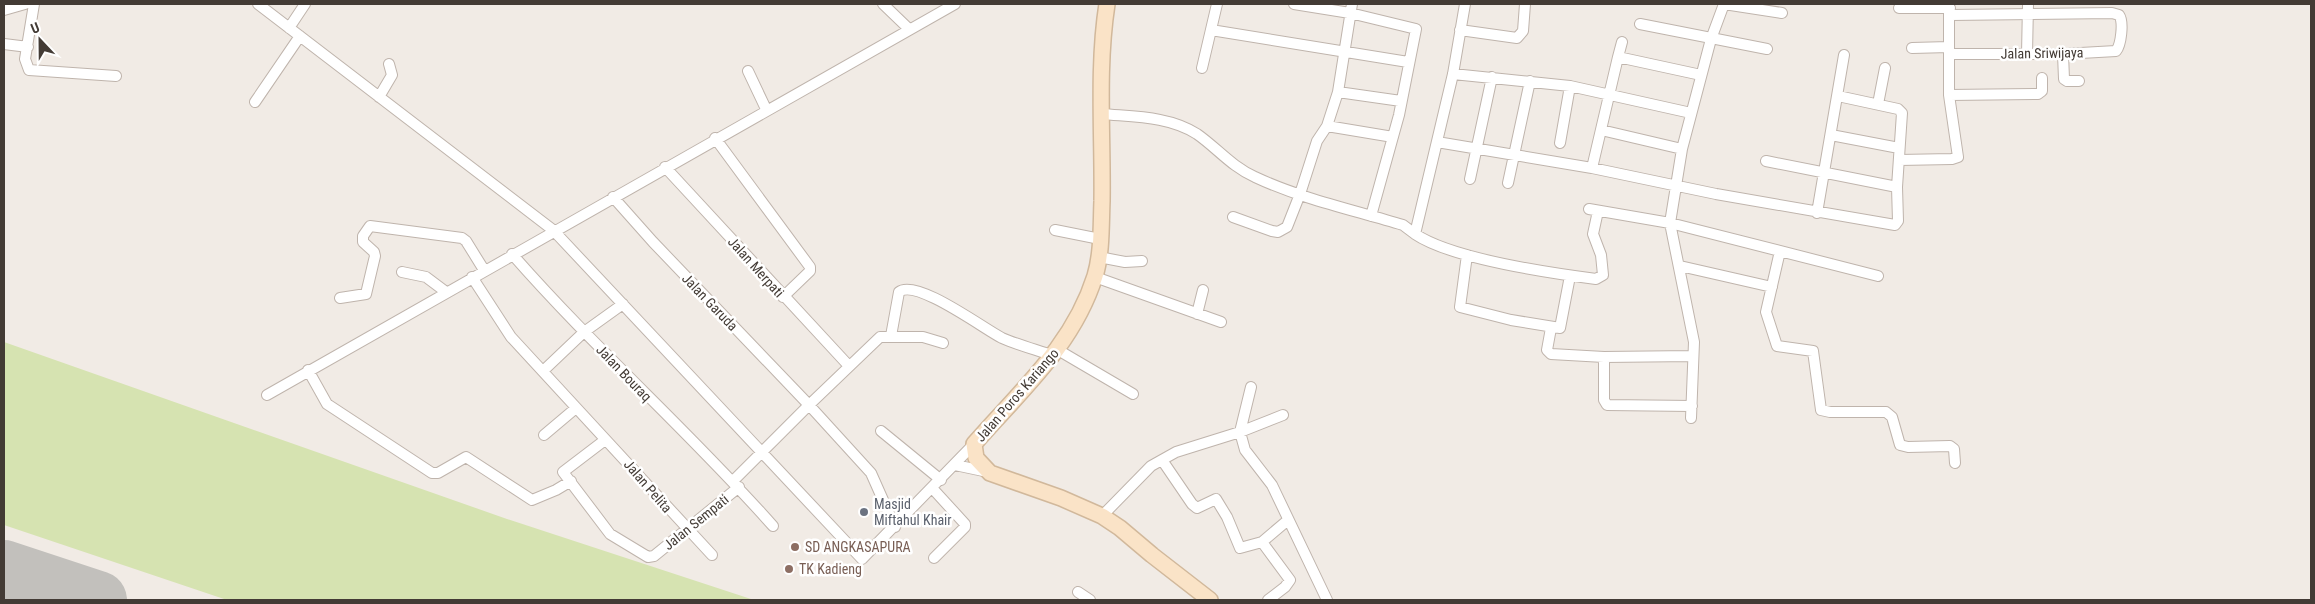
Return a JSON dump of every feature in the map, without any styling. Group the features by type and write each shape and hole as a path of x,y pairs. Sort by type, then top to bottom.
{"main road":[{"name":"Jalan Poros Kariango","path":"990,472 976,458 974,444 1056,353 1095,277 1100,240 1102,114 1107,4"},
{"path":"990,472 1061,498 1102,516 1120,528 1152,556 1210,600"}],"street":[{"path":"4,10 25,4"},
{"path":"34,4 26,65 29,70 35,72 116,76"},
{"path":"258,4 554,230 862,558 933,489 974,444"},
{"path":"289,28 304,4"},
{"path":"883,4 909,29"},
{"path":"267,395 766,109 955,4"},
{"path":"1202,68 1217,4"},
{"path":"1294,4 1351,9 1416,29 1408,62 1402,101 1371,216"},
{"path":"1415,234 1453,74 1465,4"},
{"path":"1460,30 1517,38 1524,31 1525,4"},
{"path":"1691,418 1694,342 1670,223 1682,149 1711,38 1724,4 1782,13"},
{"path":"1899,8 2028,9 2027,54"},
{"path":"1234,217 1272,232 1283,230 1289,224 1316,141 1327,126 1338,92 1351,9"},
{"path":"1898,160 1957,157 1949,95 1950,9"},
{"name":"Jalan Sriwijaya","path":"1912,48 2063,54 2116,51 2119,48 2122,18 2116,14 2028,9"},
{"path":"1640,24 1767,49"},
{"path":"1211,30 1408,62"},
{"path":"255,102 300,36"},
{"path":"1592,168 1622,42"},
{"path":"4,44 28,47"},
{"path":"2063,54 2064,78 2067,81 2079,81"},
{"path":"1817,213 1844,55"},
{"path":"1618,57 1701,75"},
{"path":"379,97 392,75 389,64"},
{"path":"1878,104 1885,68"},
{"path":"748,71 766,109"},
{"path":"1453,74 1570,86 1691,113"},
{"path":"1470,180 1492,77"},
{"path":"1949,95 2038,94 2042,91 2042,78"},
{"path":"1508,183 1530,81"},
{"path":"1560,143 1570,86"},
{"path":"1338,92 1402,101"},
{"path":"1438,142 1592,168 1675,186 1894,226 1898,221 1897,187 1902,111 1838,96"},
{"path":"1102,114 1174,123 1198,135 1235,166 1248,173 1300,194 1403,225 1423,239 1467,255 1596,280 1603,275 1601,255 1592,234 1593,210 1670,223 1878,276"},
{"path":"1327,126 1393,137"},
{"path":"1602,130 1682,149"},
{"path":"1831,135 1899,148"},
{"path":"715,138 810,267 810,271 783,297"},
{"path":"1766,161 1897,187"},
{"name":"Jalan Merpati","path":"665,167 848,366"},
{"name":"Jalan Garuda","path":"613,197 653,242 809,405 871,473 895,527"},
{"path":"340,298 366,294 375,256 374,252 363,242 370,226 462,238 466,241 484,270"},
{"path":"1055,230 1100,240"},
{"path":"1780,251 1766,312 1775,342 1780,347 1813,351 1820,407 1823,411 1886,412 1892,416 1900,445 1908,447 1950,446 1954,449 1955,463"},
{"name":"Jalan Bouraq","path":"512,254 584,332 736,484 773,526"},
{"path":"1467,255 1460,307 1551,328 1558,329 1561,326 1570,276"},
{"path":"1099,257 1125,262 1142,261"},
{"path":"1680,266 1772,287"},
{"path":"402,272 426,277 446,292"},
{"name":"Jalan Pelita","path":"472,277 511,337 686,529 712,554"},
{"path":"1095,277 1221,322"},
{"path":"943,343 932,338 891,336 899,292 904,289 936,298 1002,338 1056,353 1133,394"},
{"path":"1197,314 1203,290"},
{"path":"543,371 584,332 623,304"},
{"path":"1551,328 1547,350 1549,354 1604,357 1693,356"},
{"name":"Jalan Sempati","path":"571,481 610,534 648,557 654,556 736,484 762,450 848,366 879,338 891,336"},
{"path":"1604,357 1604,400 1607,405 1692,406"},
{"path":"308,370 327,404 432,473 438,473 466,457 532,500 571,481 563,472 605,440"},
{"path":"1251,387 1240,432 1246,450 1272,485 1327,600"},
{"path":"544,435 576,408"},
{"path":"1102,516 1143,472 1176,452 1240,432 1283,415"},
{"path":"881,431 941,480"},
{"path":"1162,460 1192,504 1197,508 1216,499 1227,518 1240,548 1262,542 1288,520"},
{"path":"955,465 990,472"},
{"path":"933,489 965,524 965,527 934,558"},
{"path":"1262,542 1290,580 1285,587 1268,600"},
{"path":"1078,592 1090,600"}],"green space":[{"path":"4,342 507,519 754,600 227,600 4,525"}],"runway":[{"path":"4,569 98,600"}],"place":[{"name":"Masjid Miftahul Khair","path":"864,512"},
{"name":"SD ANGKASAPURA","path":"795,547"},
{"name":"TK Kadieng","path":"789,569"}]}
